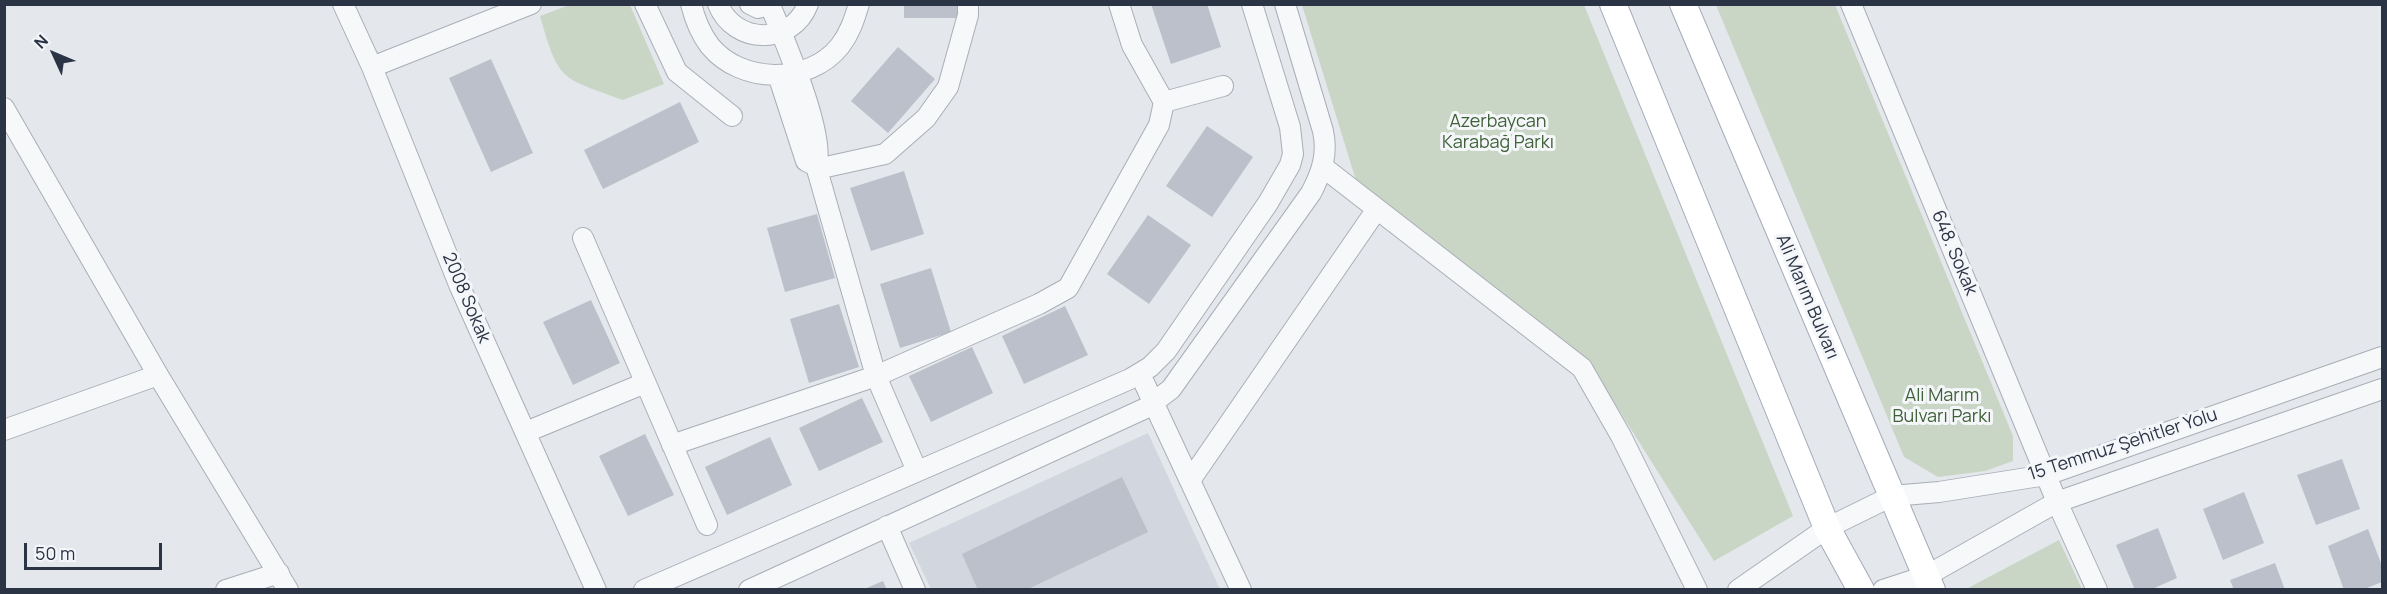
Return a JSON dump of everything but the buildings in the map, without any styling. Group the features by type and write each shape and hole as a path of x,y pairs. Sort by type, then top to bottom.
{"main road":[{"path":"1613,4 1827,528 1861,590"},
{"name":"Ali Marım Bulvarı","path":"1683,4 1929,583"}],"street":[{"name":"2008 Sokak","path":"343,4 372,67 460,287 597,590"},
{"path":"372,67 531,4"},
{"path":"645,4 677,72 732,116"},
{"path":"691,4 697,27 710,47 729,63 751,72 787,74 820,63 839,47 852,27 859,4"},
{"path":"718,4 732,25 748,34 766,36 781,33 795,23 808,4"},
{"path":"750,4 758,8 770,5 781,33 787,74 820,155 817,167 876,376 917,471"},
{"path":"817,167 885,154 926,118 948,87 968,15 968,4"},
{"path":"672,445 876,376 1039,304 1068,288 1159,125 1164,102 1132,45 1119,4"},
{"path":"644,590 1140,374 1166,351 1268,203 1290,165 1293,154 1290,127 1252,4"},
{"path":"749,590 1155,402 1182,376 1311,193 1323,167 1326,143 1285,4"},
{"name":"648. Sokak","path":"1851,4 2057,502 2097,590"},
{"path":"1164,102 1223,86"},
{"path":"4,108 158,375 284,581 226,590"},
{"path":"1323,167 1582,368 1621,436 1697,590"},
{"path":"1191,479 1377,209"},
{"path":"583,238 707,525"},
{"name":"15 Temmuz Şehitler Yolu","path":"1738,590 1827,528 1892,496 1939,492 2046,475 2382,357"},
{"path":"1140,374 1241,590"},
{"path":"4,430 158,375"},
{"path":"526,432 645,382"},
{"name":"15 Temmuz Şehitler Yolu","path":"1883,590 1929,583 2057,502 2382,389"},
{"path":"887,526 915,590"}],"shaded area":[{"path":"1148,433 1220,589 931,589 909,543"}],"green space":[{"path":"572,4 630,5 664,84 623,100 587,87 565,74 552,54 540,16"},
{"name":"Azerbaycan Karabağ Parkı","path":"1302,5 1584,5 1793,516 1714,561 1595,372 1358,187"},
{"name":"Ali Marım Bulvarı Parkı","path":"1716,5 1835,5 2013,436 2013,461 1985,471 1938,477 1904,457"},
{"path":"2059,540 2082,589 1968,589 1968,588"}]}
